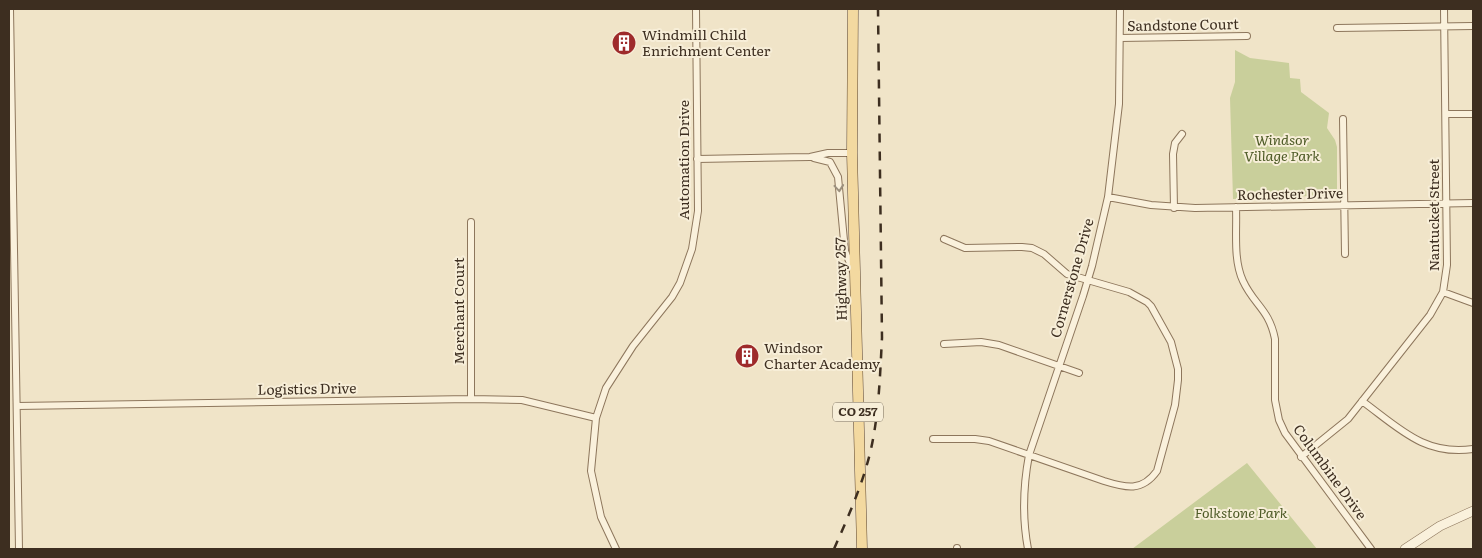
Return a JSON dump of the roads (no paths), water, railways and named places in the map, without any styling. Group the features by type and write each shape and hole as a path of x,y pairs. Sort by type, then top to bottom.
{"main road":[{"name":"Highway 257","path":"853,9 852,153 862,549"}],"street":[{"path":"10,9 11,263 17,406 19,549"},
{"name":"Automation Drive","path":"616,549 600,518 591,472 596,418 606,388 633,346 664,309 680,283 692,248 697,226 696,9"},
{"name":"Cornerstone Drive","path":"1028,549 1023,504 1029,455 1087,280 1108,197 1119,104 1120,9"},
{"name":"Nantucket Street","path":"1301,457 1339,428 1362,402 1430,315 1443,292 1447,265 1444,9"},
{"path":"1337,28 1473,26"},
{"name":"Sandstone Court","path":"1120,38 1247,36"},
{"path":"1446,114 1473,114"},
{"path":"1343,119 1345,254"},
{"path":"1174,208 1173,154 1175,143 1182,134"},
{"path":"697,158 810,157 828,153 852,153"},
{"path":"810,157 830,162 836,171 845,251 855,276"},
{"name":"Rochester Drive","path":"1108,197 1174,208 1473,203"},
{"name":"Columbine Drive","path":"1236,207 1237,250 1240,274 1247,289 1263,308 1271,322 1275,339 1275,400 1285,433 1371,549"},
{"name":"Merchant Court","path":"470,222 472,399"},
{"path":"933,439 981,439 1104,482 1127,488 1143,484 1152,478 1158,467 1178,389 1178,369 1171,342 1147,302 1129,292 1063,272 1044,254 1032,248 1022,246 965,248 944,239"},
{"path":"1443,292 1473,303"},
{"path":"944,344 990,343 1079,373"},
{"name":"Logistics Drive","path":"17,406 472,399 522,400 596,418"},
{"path":"1362,402 1420,442 1443,450 1473,449"},
{"path":"1405,549 1440,526 1473,511"}],"railway":[{"path":"834,549 855,500 868,462 874,435 879,394 882,338 878,9"}],"place":[{"name":"Windmill Child Enrichment Center","path":"624,43"},
{"name":"Windsor Charter Academy","path":"747,356"}],"park label":[{"name":"Windsor Village Park","path":"1282,148"},
{"name":"Folkstone Park","path":"1241,513"}]}
